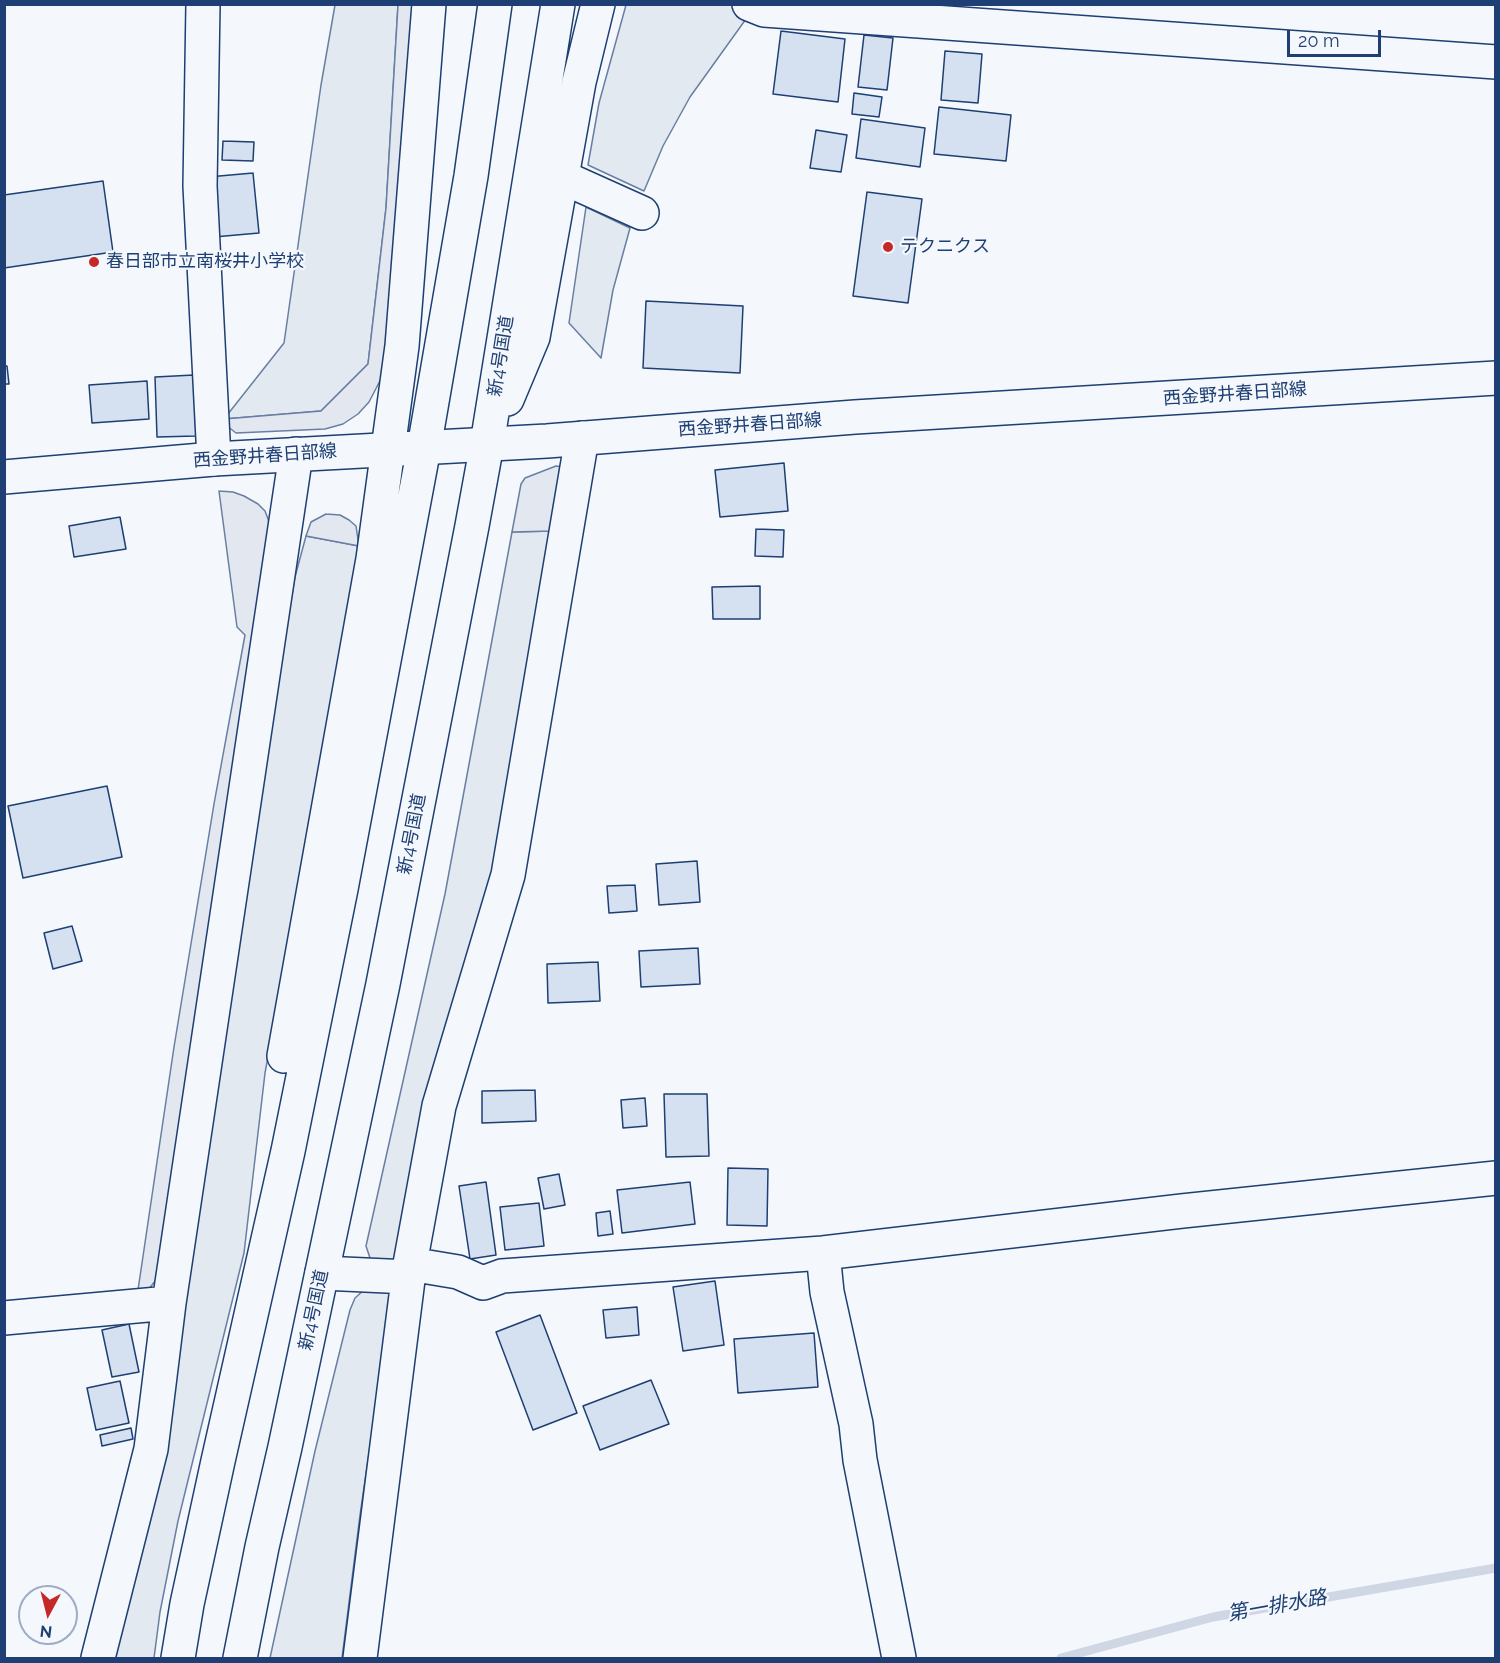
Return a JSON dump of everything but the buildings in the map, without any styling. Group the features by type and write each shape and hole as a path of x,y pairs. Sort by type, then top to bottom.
{"main road":[{"path":"203,4 200,186 214,459"},
{"path":"270,1237 278,1091 373,559 402,346 429,4"},
{"path":"178,1659 187,1604 215,1472 270,1237 341,889 424,448 471,176 495,4"},
{"name":"新4号国道","path":"240,1659 386,972 487,444 558,4"},
{"path":"487,444 533,337 579,82 598,4"},
{"path":"749,4 764,10 1496,62"},
{"path":"562,177 642,213"},
{"name":"西金野井春日部線","path":"4,477 214,459 424,448 855,417 1496,378"},
{"path":"360,1659 409,1270 438,1106 508,875 582,438"},
{"path":"98,1659 151,1449 169,1303 296,454"},
{"path":"322,1273 409,1270 458,1272 483,1283 502,1276 823,1253 1496,1178"},
{"path":"823,1253 827,1292 856,1424 860,1460 899,1659"},
{"path":"4,1318 169,1303"}],"shaded area":[{"path":"335,5 398,5 386,208 368,364 321,411 224,419 284,343 321,85"},
{"path":"398,5 416,5 409,115 383,375 369,402 358,414 343,424 325,429 236,433 227,426 224,419 321,411 368,364 386,208"},
{"path":"626,5 734,5 751,12 690,97 663,146 644,191 588,165 599,103"},
{"path":"586,207 630,228 613,290 601,358 569,323"},
{"path":"556,466 563,467 552,531 512,532 521,484 525,478"},
{"path":"219,491 233,492 258,504 265,511 271,527 156,1280 148,1290 138,1290 174,1047 214,804 245,635 237,627"},
{"path":"326,514 340,515 356,526 359,546 306,536 311,522"},
{"path":"552,531 498,853 399,1267 381,1270 370,1258 366,1246 445,894 512,532"},
{"path":"306,536 359,546 328,733 265,1073 244,1253 178,1521 160,1612 154,1658 112,1658 295,577"},
{"path":"393,1288 342,1658 270,1658 315,1451 350,1310 355,1298 365,1289"}],"waterway":[{"name":"第一排水路","path":"1061,1658 1213,1617 1496,1568"}],"place":[{"name":"テクニクス","path":"888,247"},
{"name":"春日部市立南桜井小学校","path":"94,262"}]}
